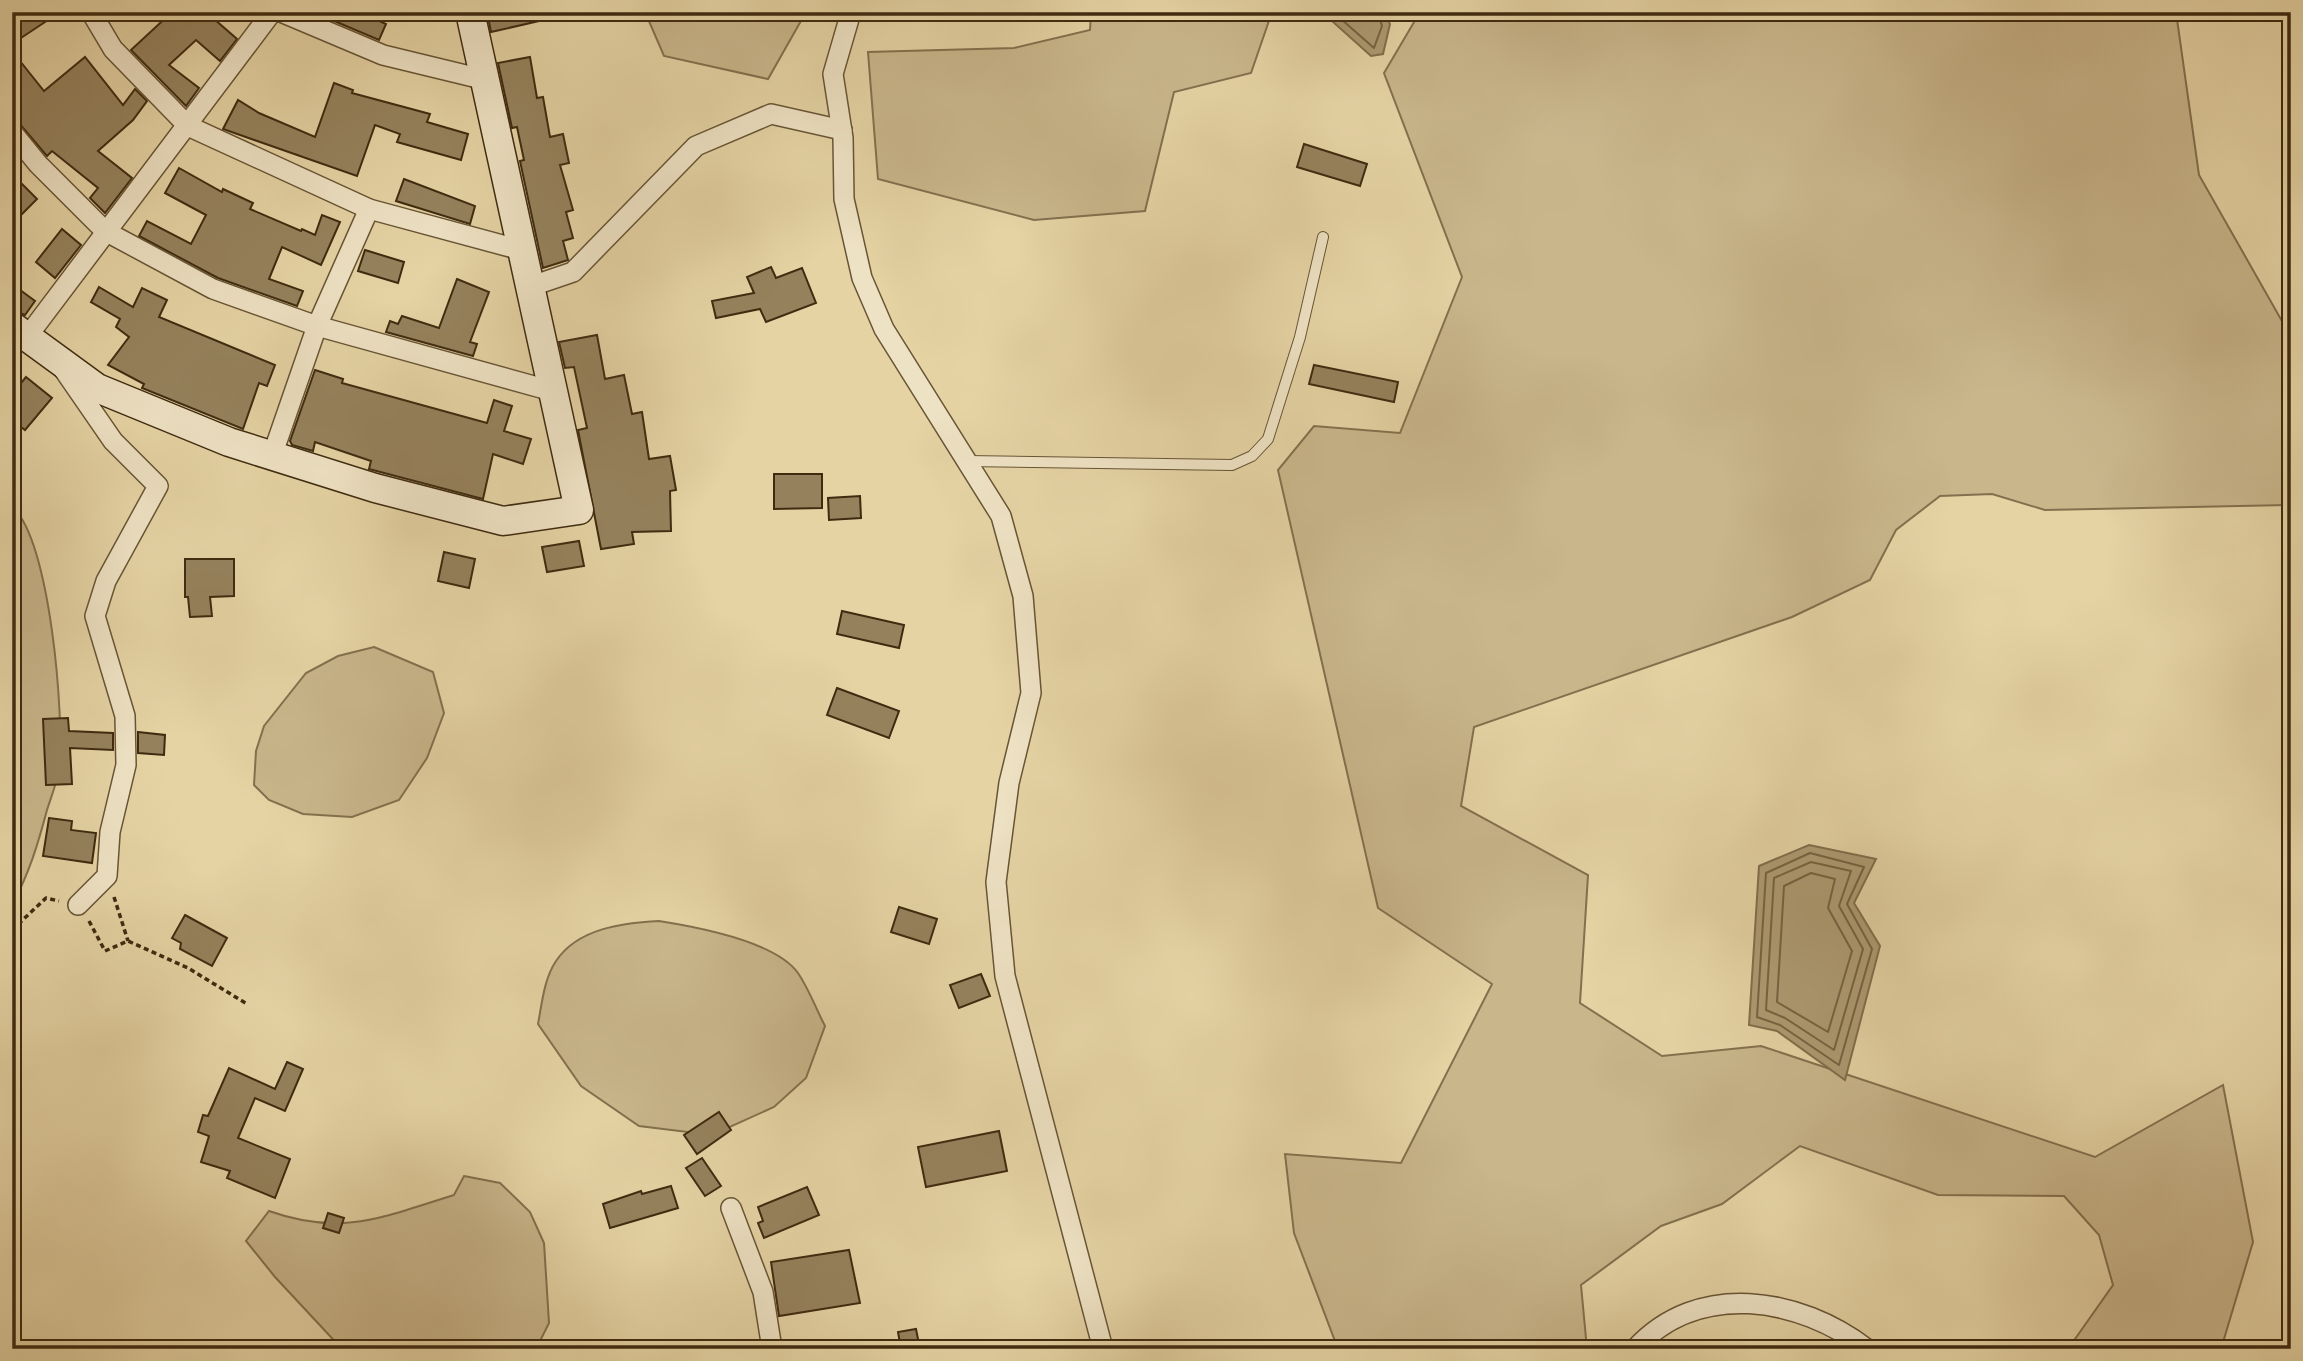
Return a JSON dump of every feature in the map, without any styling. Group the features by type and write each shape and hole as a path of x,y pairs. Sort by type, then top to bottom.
{"street":[{"path":"91,12 113,49 188,126 369,209 521,250"},
{"path":"272,12 188,126 20,332 97,388 229,442 375,488 503,521 579,510 482,79 470,12"},
{"path":"281,12 383,55 482,79"},
{"path":"851,12 833,74 842,130 844,199 862,278 884,329 1001,516 1023,596 1031,693 1009,783 996,882 1004,976 1103,1349"},
{"path":"529,287 573,272 696,146 771,114 842,130"},
{"path":"12,132 38,164 105,230 213,289 317,326 552,391"},
{"path":"272,456 317,326 369,209"},
{"path":"55,358 113,441 158,486 106,581 95,616 125,716 126,765 110,832 107,876 78,905"},
{"path":"731,1208 763,1292 772,1349"},
{"path":"1635,1349 1646,1336 1679,1316 1715,1303 1748,1301 1792,1310 1820,1320 1867,1349"}],"lane":[{"path":"965,461 1232,465 1252,456 1268,439 1280,408 1323,237"}],"path":[{"path":"107,876 128,941"},
{"path":"12,930 46,898 78,905 105,951 128,941 188,968 247,1004"}],"shaded area":[{"path":"645,12 806,12 768,79 664,56"},
{"path":"1091,12 1272,12 1251,73 1174,92 1145,211 1034,220 878,179 868,52 1014,48 1090,30"},
{"path":"1420,12 2176,12 2199,175 2291,337 2291,505 2045,510 1992,494 1940,496 1896,530 1870,580 1792,617 1474,727 1461,806 1588,875 1580,1003 1662,1056 1761,1046 2095,1157 2223,1085 2253,1242 2221,1349 2068,1349 2113,1285 2099,1235 2064,1196 1938,1195 1800,1146 1722,1204 1661,1226 1581,1285 1587,1349 1338,1349 1294,1233 1285,1154 1401,1163 1492,984 1378,908 1278,470 1314,426 1400,433 1462,277 1384,73"},
{"path":"12,507 25,525 45,590 57,672 60,745 55,785 32,859 12,905"},
{"path":"374,647 433,672 444,713 427,758 399,800 352,817 303,814 269,800 254,785 256,751 264,726 306,673 338,656"},
{"path":"659,921 734,937 772,952 798,973 825,1026 806,1078 774,1107 712,1135 639,1126 581,1086 538,1024 549,975 565,950 576,941 602,929"},
{"path":"464,1176 500,1183 530,1212 544,1243 549,1323 536,1349 342,1349 275,1277 246,1241 269,1211 319,1223 362,1221 384,1217 454,1195"}],"water":[{"path":"1322,12 1384,12 1390,24 1383,54 1371,56"},
{"path":"1809,845 1876,859 1854,903 1880,946 1845,1080 1777,1031 1749,1025 1759,866"}],"building":[{"path":"12,12 60,12 12,44"},
{"path":"172,12 206,12 237,39 220,61 196,40 169,65 199,88 186,106 131,50"},
{"path":"313,12 360,12 386,24 379,40"},
{"path":"487,12 547,12 548,19 491,32"},
{"path":"12,51 44,91 85,57 123,105 135,89 147,101 133,120 98,151 132,178 105,213 90,198 98,188 52,151 47,156 12,115"},
{"path":"530,57 537,98 543,97 550,137 563,134 569,163 560,165 573,210 566,212 573,238 563,241 568,260 543,268 520,161 524,160 517,127 512,128 498,63"},
{"path":"334,83 353,90 352,93 430,114 427,122 468,134 461,160 397,142 400,134 375,125 357,176 223,129 238,100 259,113 315,137"},
{"path":"1304,144 1367,164 1360,186 1297,167"},
{"path":"179,168 222,192 223,189 253,203 250,209 301,231 302,229 315,235 322,215 340,222 321,265 282,247 269,279 303,291 297,306 218,278 139,236 147,221 191,244 206,215 165,193"},
{"path":"404,179 475,206 470,224 396,201"},
{"path":"22,184 37,199 22,214 12,204 12,194"},
{"path":"62,229 81,245 55,278 36,262"},
{"path":"365,250 404,262 398,283 358,271"},
{"path":"771,267 776,278 802,268 816,303 766,322 760,309 716,318 712,301 754,293 747,277"},
{"path":"457,279 489,292 470,342 477,344 473,356 386,332 390,321 398,324 402,316 439,328"},
{"path":"12,284 35,301 25,315 12,310"},
{"path":"99,287 133,307 142,288 167,300 159,317 275,365 267,386 259,383 243,429 142,388 144,384 108,365 129,337 116,327 120,319 91,302"},
{"path":"597,335 605,379 624,375 632,414 642,412 649,459 670,456 676,490 670,491 671,531 632,532 634,544 601,549 578,430 587,428 574,367 565,368 559,342"},
{"path":"1314,365 1398,382 1394,402 1309,384"},
{"path":"315,370 343,379 342,383 487,423 494,400 512,406 504,431 531,439 523,464 493,454 483,499 369,469 371,461 315,442 313,451 292,445 290,441"},
{"path":"26,377 52,398 25,430 12,420 12,394"},
{"path":"774,474 822,474 822,508 774,509"},
{"path":"860,496 861,518 829,520 828,498"},
{"path":"579,541 584,566 547,572 542,547"},
{"path":"444,552 475,559 469,588 438,581"},
{"path":"185,559 234,559 234,596 210,597 212,616 190,617 188,597 185,597"},
{"path":"842,611 904,625 899,648 837,634"},
{"path":"837,688 899,711 889,738 827,715"},
{"path":"68,718 69,731 113,733 113,750 70,748 72,784 46,785 43,719"},
{"path":"138,732 165,735 164,755 138,753"},
{"path":"49,818 72,821 71,830 96,833 92,863 43,856"},
{"path":"899,907 937,919 929,944 891,932"},
{"path":"185,915 227,938 212,966 180,949 181,943 172,938"},
{"path":"981,974 990,996 959,1008 950,985"},
{"path":"287,1062 303,1069 285,1111 255,1098 238,1138 290,1159 275,1198 227,1178 230,1171 201,1162 209,1136 198,1132 203,1115 208,1116 229,1068 275,1089"},
{"path":"719,1112 731,1130 697,1154 684,1135"},
{"path":"999,1131 1007,1171 926,1187 918,1147"},
{"path":"702,1158 721,1186 705,1196 686,1168"},
{"path":"671,1186 678,1208 610,1228 603,1204 641,1191 642,1194"},
{"path":"807,1187 819,1215 764,1238 758,1223 763,1221 758,1207"},
{"path":"328,1213 344,1218 339,1233 323,1228"},
{"path":"849,1250 860,1303 779,1316 771,1262"},
{"path":"916,1329 920,1349 901,1349 898,1332"}]}
